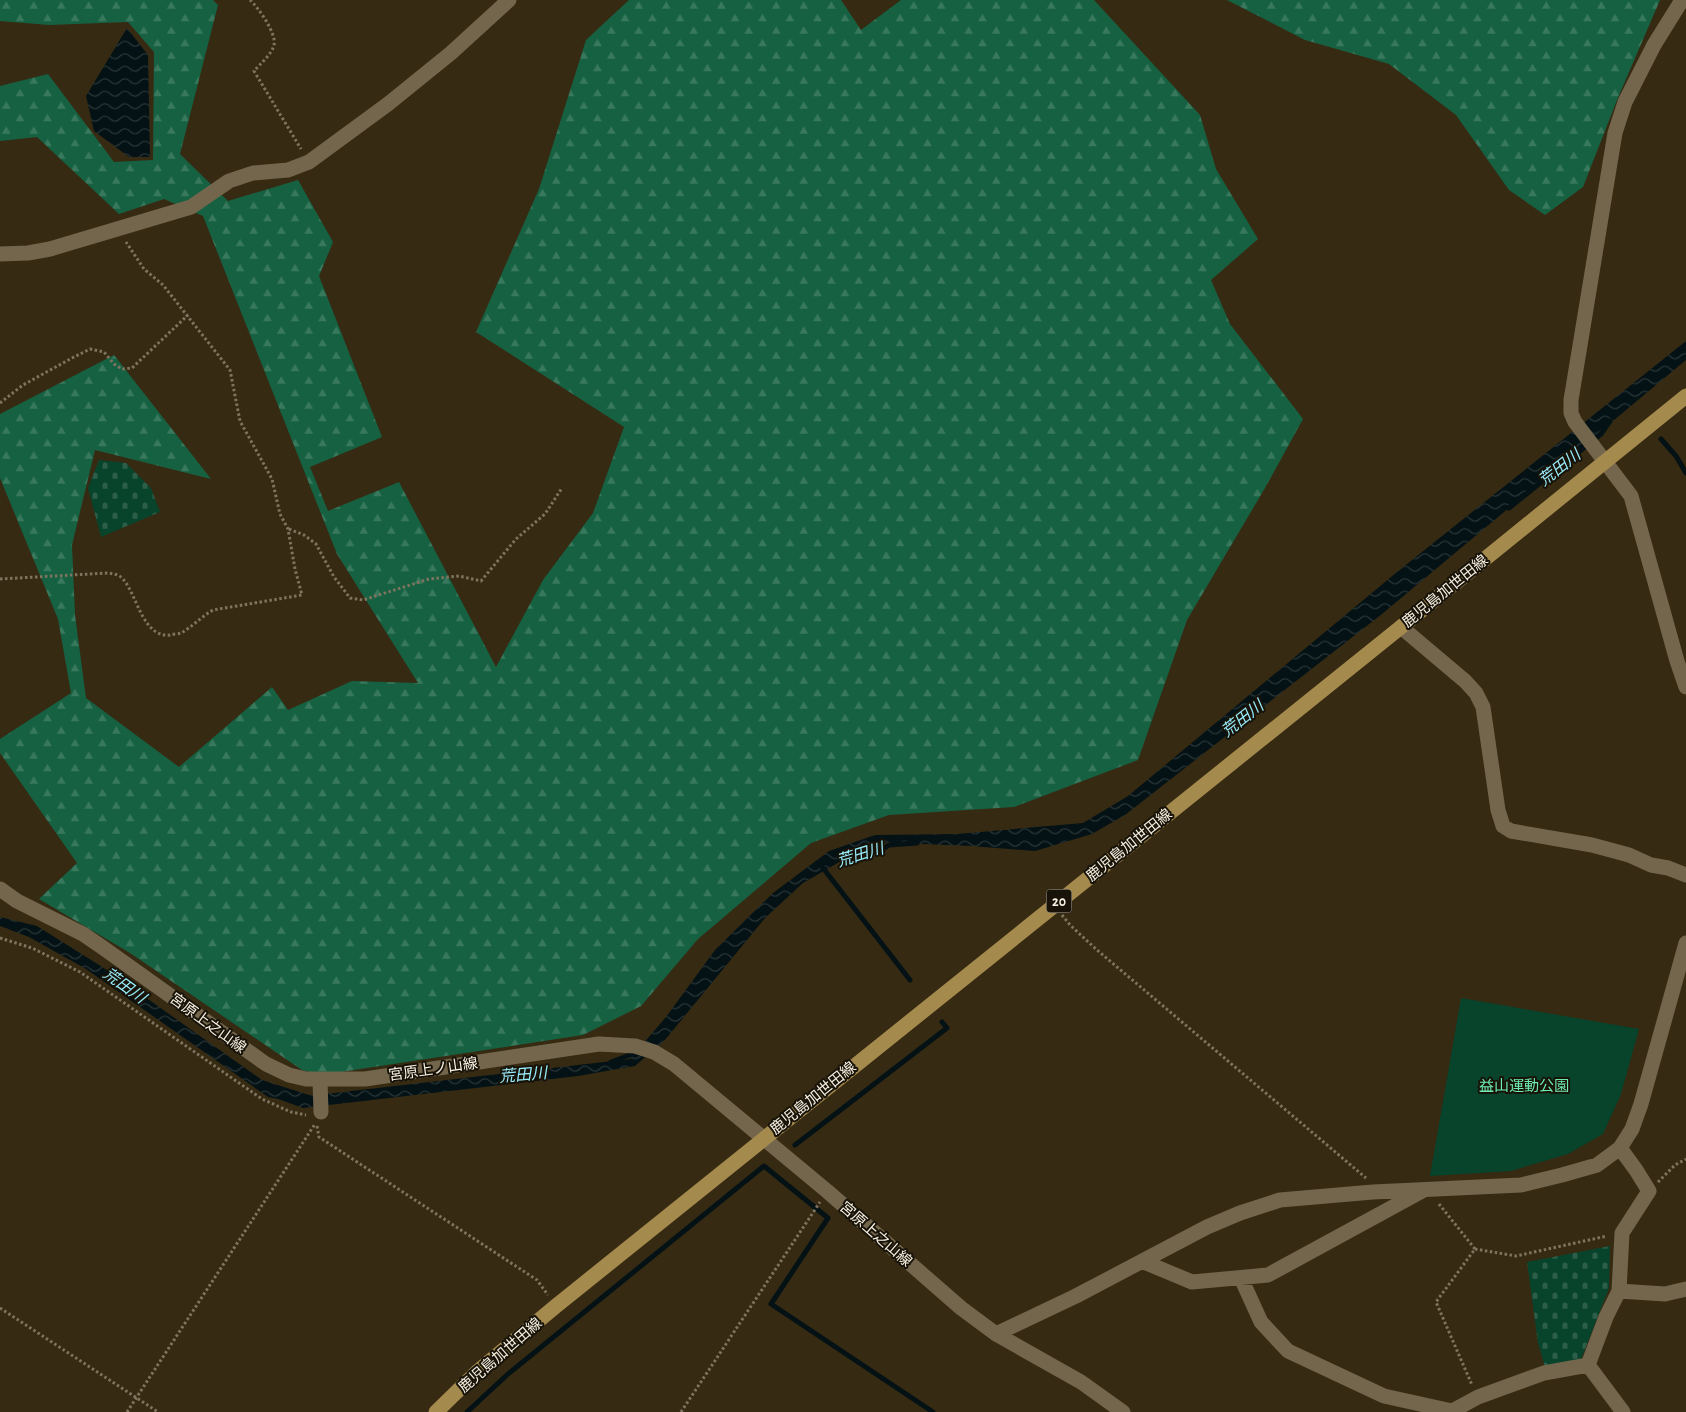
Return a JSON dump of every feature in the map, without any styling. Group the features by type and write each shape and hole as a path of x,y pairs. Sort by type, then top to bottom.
{"main road":[{"name":"鹿児島加世田線","path":"436,1412 477,1372 556,1306 1686,396"}],"street":[{"path":"0,254 28,253 50,249 118,229 191,207 229,181 254,173 288,170 309,162 388,104 451,53 509,0"},
{"path":"1682,0 1654,45 1624,102 1615,133 1571,400 1571,413 1575,422 1631,496 1686,687"},
{"path":"1401,627 1465,681 1476,693 1483,707 1498,810 1503,826 1510,832 1592,844 1686,875"},
{"name":"宮原上之山線","path":"0,889 17,901 83,934 266,1064 289,1075 320,1080"},
{"path":"996,1334 1144,1262 1207,1226 1280,1200 1427,1188 1522,1185 1597,1165 1620,1148 1632,1130 1686,943"},
{"name":"宮原上ノ山線","path":"320,1080 365,1079 600,1044 636,1046"},
{"name":"宮原上之山線","path":"636,1046 654,1052 674,1064 827,1191 961,1308 996,1334 1081,1382 1123,1412"},
{"path":"319,1116 320,1080"},
{"path":"1588,1365 1606,1316 1619,1291 1622,1233 1649,1191 1620,1148"},
{"path":"1144,1262 1192,1282 1268,1276 1427,1188"},
{"path":"1241,1278 1261,1322 1288,1352 1384,1396 1452,1411 1478,1397 1544,1373 1588,1365"},
{"path":"1619,1291 1665,1294 1686,1289"},
{"path":"1588,1365 1623,1412"}],"path":[{"path":"250,0 272,30 275,44 254,71 309,162"},
{"path":"0,579 108,573 117,575 123,579 152,629 164,635 180,633 213,610 302,595 288,529 280,514 272,479 240,421 230,370 163,285 144,269 118,229"},
{"path":"0,403 23,384 90,349 104,352 114,364 122,369 132,368 188,315"},
{"path":"288,529 304,535 316,544 334,578 350,598 363,600 428,579 459,576 482,581 516,539 545,514 562,488"},
{"path":"1054,905 1070,926 1097,950 1364,1175 1373,1192"},
{"path":"0,938 32,948 80,972 262,1099 291,1112 319,1116"},
{"path":"319,1116 319,1137 537,1280 556,1306"},
{"path":"127,1412 319,1116"},
{"path":"1649,1191 1675,1164 1686,1159"},
{"path":"1427,1188 1474,1249 1516,1256 1622,1233"},
{"path":"681,1412 820,1201"},
{"path":"1474,1249 1436,1302 1478,1397"},
{"path":"0,1308 158,1412"}],"green space":[{"path":"0,0 213,0 218,5 180,154 228,201 298,180 333,242 319,276 382,437 310,467 328,511 399,482 496,667 543,580 593,513 624,427 476,332 539,189 586,40 629,0 841,0 861,30 901,0 1094,0 1200,115 1216,169 1258,239 1211,280 1230,324 1303,419 1265,488 1187,620 1138,760 1014,807 889,815 811,843 698,939 641,1006 583,1035 321,1075 302,1070 130,953 39,899 77,863 0,753 0,739 71,693 58,619 0,478 0,414 114,355 211,479 95,450 72,545 75,615 86,698 179,767 272,687 288,710 352,681 418,683 337,554 203,216 164,199 119,214 37,137 0,141 0,86 48,74 114,162 153,160 154,52 128,22 49,25 0,21"},
{"path":"1227,0 1660,0 1617,100 1583,187 1545,215 1509,190 1456,115 1389,64 1305,40"},
{"path":"99,460 126,463 151,488 160,512 101,537 88,488"},
{"name":"益山運動公園","path":"1461,998 1639,1029 1621,1094 1603,1134 1568,1154 1511,1171 1430,1176"},
{"path":"1610,1246 1609,1288 1580,1362 1545,1367 1538,1343 1527,1262"}],"water":[{"path":"127,28 148,55 150,157 129,157 94,131 86,96"},
{"path":"1686,341 1686,360 1382,614 1125,815 1092,834 1035,851 874,842 803,883 765,918 665,1040 635,1066 578,1076 303,1108 268,1097 86,969 29,937 0,926 0,917 37,926 107,970 262,1080 309,1095 630,1059 666,1017 715,950 773,893 829,851 875,835 957,834 1083,823 1128,796 1397,572"}],"waterway":[{"name":"荒田川","path":"1509,508 1601,434 1610,421"},
{"path":"1661,439 1676,456 1686,473"},
{"name":"荒田川","path":"846,857 859,852 883,849 889,845 917,843"},
{"path":"823,868 910,980"},
{"path":"795,1145 947,1028 942,1022"},
{"name":"荒田川","path":"611,1062 630,1055 636,1050"},
{"path":"467,1412 508,1374 764,1166 828,1218 771,1304 933,1412"}]}
